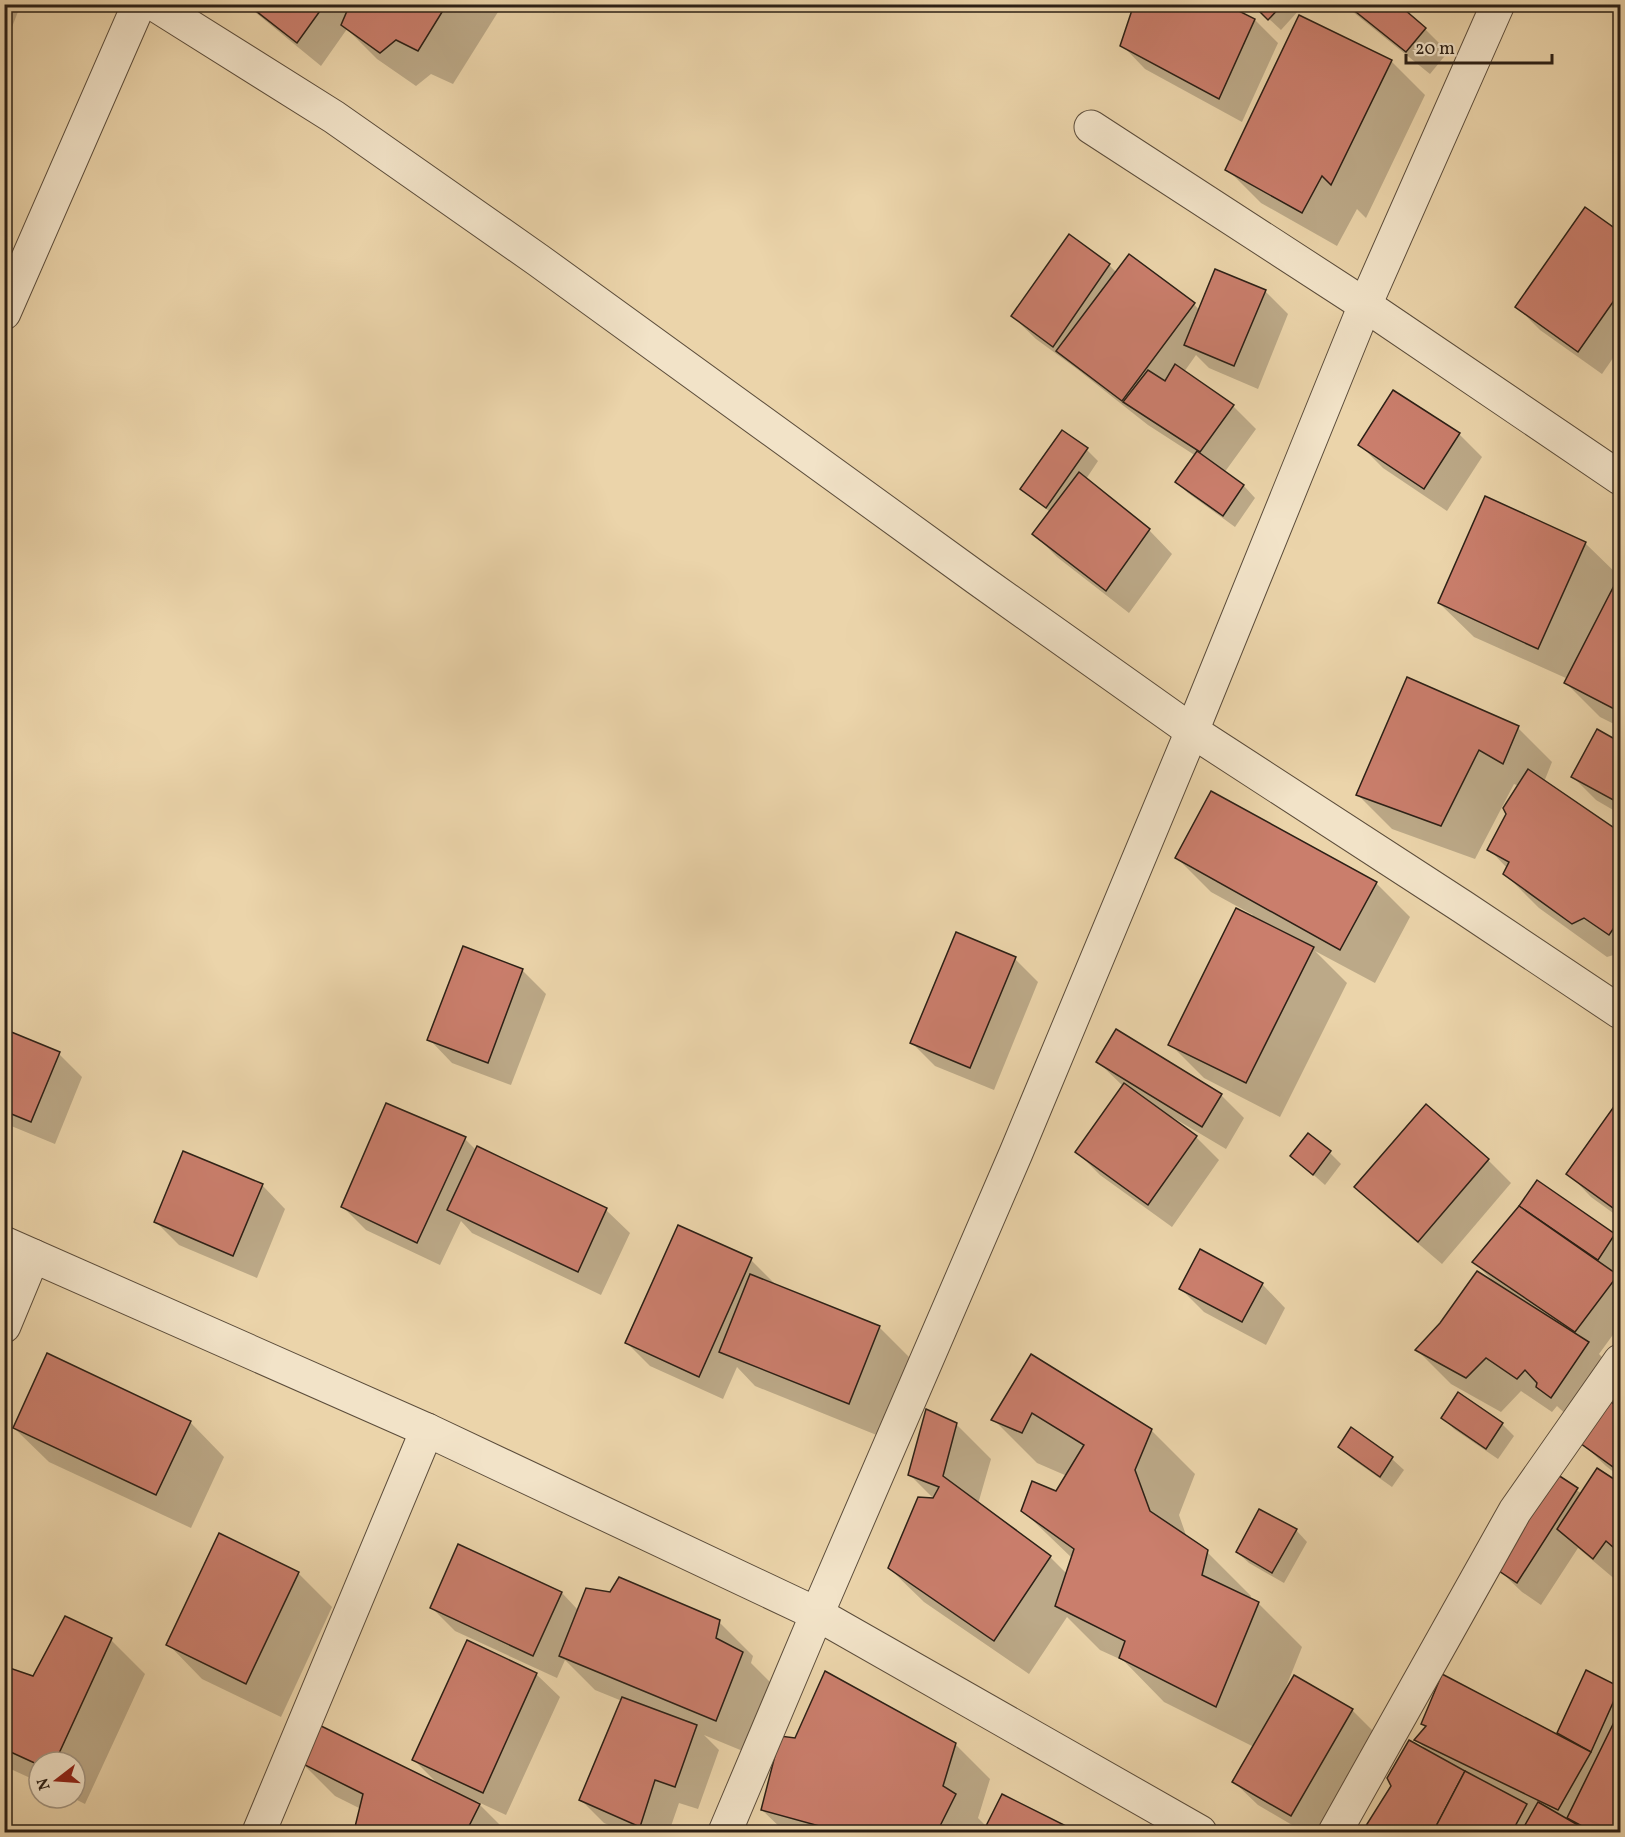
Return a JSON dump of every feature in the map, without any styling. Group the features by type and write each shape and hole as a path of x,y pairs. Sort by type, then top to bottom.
{"street":[{"path":"4,313 139,4"},
{"path":"154,4 334,117 509,240 1192,732 1453,900 1620,1012"},
{"path":"725,1833 1016,1153 1192,732 1365,305 1498,4"},
{"path":"1091,127 1365,305 1620,478"},
{"path":"4,1326 19,1250 427,1430 817,1614 1200,1833"},
{"path":"1335,1833 1515,1511 1620,1361"},
{"path":"259,1833 427,1430"}],"building":[{"path":"247,4 325,4 297,43"},
{"path":"350,4 447,4 418,51 396,40 380,53 341,25"},
{"path":"1134,4 1225,4 1255,19 1219,99 1120,46"},
{"path":"1252,4 1283,4 1268,20"},
{"path":"1346,4 1398,4 1426,28 1406,52"},
{"path":"1299,15 1392,60 1331,185 1322,176 1302,213 1225,170"},
{"path":"1585,207 1620,232 1620,292 1578,352 1515,307"},
{"path":"1069,234 1110,264 1053,347 1011,316"},
{"path":"1129,254 1195,303 1122,401 1056,351"},
{"path":"1215,269 1266,290 1234,366 1184,345"},
{"path":"1175,364 1234,405 1200,452 1123,402 1148,370 1165,381"},
{"path":"1393,390 1460,433 1424,489 1358,445"},
{"path":"1062,430 1088,448 1046,508 1020,489"},
{"path":"1197,451 1244,485 1223,516 1175,482"},
{"path":"1079,472 1150,529 1106,591 1032,534"},
{"path":"1485,496 1586,542 1538,649 1438,603"},
{"path":"1620,574 1620,712 1564,683"},
{"path":"1407,677 1519,726 1503,764 1479,750 1441,826 1356,795"},
{"path":"1597,729 1620,742 1620,795 1617,802 1571,777"},
{"path":"1528,769 1620,832 1620,919 1609,935 1584,918 1572,924 1503,874 1509,862 1487,850 1506,814 1503,808"},
{"path":"1211,791 1377,882 1340,950 1175,858"},
{"path":"1236,908 1314,947 1246,1083 1168,1045"},
{"path":"956,932 1016,957 970,1068 910,1043"},
{"path":"463,946 523,969 488,1063 427,1040"},
{"path":"4,1029 60,1052 31,1122 4,1111"},
{"path":"1116,1029 1222,1094 1202,1127 1096,1062"},
{"path":"1124,1083 1197,1136 1148,1205 1075,1152"},
{"path":"1620,1098 1620,1213 1566,1174"},
{"path":"386,1103 466,1137 417,1243 341,1207"},
{"path":"1426,1104 1489,1159 1418,1242 1354,1187"},
{"path":"1308,1133 1331,1151 1313,1175 1290,1156"},
{"path":"477,1146 607,1208 578,1272 447,1210"},
{"path":"183,1151 263,1184 233,1256 154,1222"},
{"path":"1537,1180 1615,1234 1598,1260 1519,1206"},
{"path":"1519,1206 1618,1275 1575,1332 1472,1262"},
{"path":"678,1225 752,1258 699,1377 625,1343"},
{"path":"1200,1249 1263,1283 1242,1322 1179,1289"},
{"path":"1477,1271 1589,1342 1551,1398 1536,1387 1537,1383 1525,1370 1517,1379 1486,1358 1466,1378 1415,1350 1440,1323"},
{"path":"750,1274 880,1326 849,1404 719,1352"},
{"path":"47,1353 191,1421 156,1495 13,1428"},
{"path":"1031,1354 1152,1429 1135,1470 1150,1511 1208,1550 1202,1575 1259,1602 1216,1707 1119,1658 1125,1641 1055,1606 1074,1549 1021,1511 1032,1481 1056,1491 1084,1445 1032,1413 1022,1433 991,1420"},
{"path":"1458,1392 1503,1423 1486,1449 1441,1418"},
{"path":"1610,1401 1620,1409 1620,1472 1580,1443"},
{"path":"926,1409 957,1423 943,1476 1051,1556 994,1641 888,1568 918,1497 933,1498 939,1487 908,1475"},
{"path":"1351,1427 1393,1457 1380,1477 1338,1447"},
{"path":"1597,1468 1620,1483 1620,1553 1606,1541 1593,1559 1557,1529"},
{"path":"1558,1475 1578,1488 1517,1583 1496,1569"},
{"path":"1259,1509 1297,1529 1272,1573 1236,1552"},
{"path":"219,1533 299,1572 246,1684 166,1645"},
{"path":"458,1544 562,1592 533,1656 430,1608"},
{"path":"619,1577 720,1620 716,1638 743,1652 716,1721 559,1656 586,1588 610,1592"},
{"path":"65,1616 112,1638 61,1750 27,1750 27,1760 4,1749 4,1666 33,1676"},
{"path":"467,1640 537,1673 483,1793 412,1760"},
{"path":"1586,1670 1620,1687 1591,1752 1557,1733"},
{"path":"825,1671 956,1743 943,1786 956,1794 937,1832 841,1832 761,1810 780,1736 795,1738"},
{"path":"1442,1674 1591,1752 1558,1810 1414,1740 1426,1726 1421,1724"},
{"path":"1294,1675 1353,1709 1291,1816 1232,1782"},
{"path":"622,1697 697,1725 675,1787 655,1780 640,1827 579,1800"},
{"path":"1620,1710 1620,1832 1593,1832 1567,1818"},
{"path":"315,1723 480,1804 466,1832 354,1831 363,1794 299,1762"},
{"path":"1409,1740 1465,1771 1433,1832 1362,1832 1391,1786 1387,1778"},
{"path":"1465,1771 1527,1804 1512,1832 1433,1832"},
{"path":"1002,1794 1078,1832 983,1832"},
{"path":"1538,1802 1590,1832 1521,1832"},
{"path":"944,1826 955,1832 940,1832"}]}
